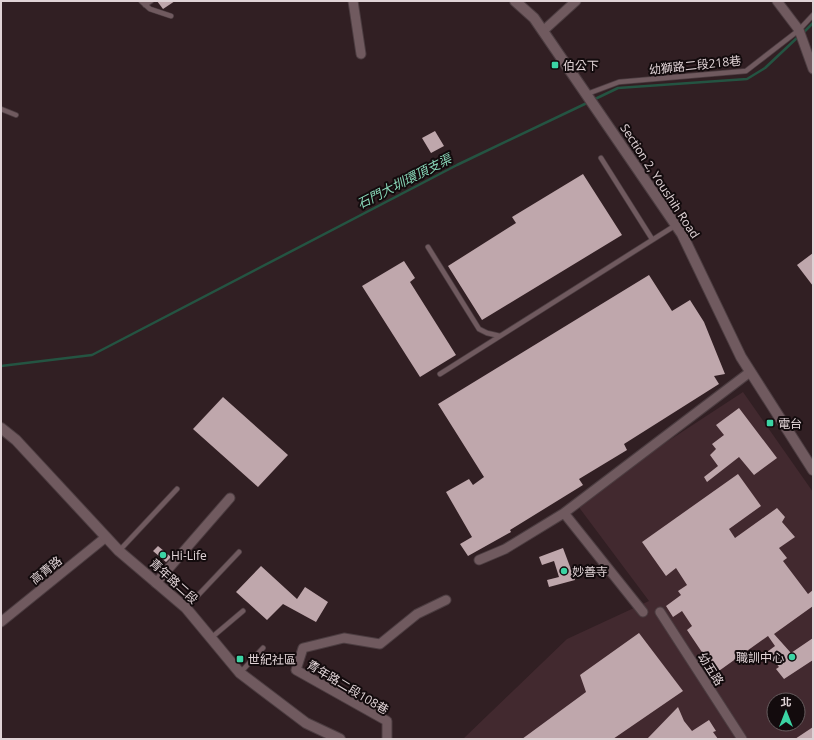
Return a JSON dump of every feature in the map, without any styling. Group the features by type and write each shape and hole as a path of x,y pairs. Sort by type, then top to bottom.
{"street":[{"path":"353,1 361,54"},
{"name":"Section 2, Youshih Road","path":"515,1 534,18 682,234 741,357 813,470"},
{"path":"543,31 576,1"},
{"path":"777,1 800,34 813,68"},
{"path":"479,560 505,549 564,513 750,372"},
{"name":"青年路二段","path":"1,428 16,440 120,551 186,608 240,673 306,723 340,739"},
{"path":"156,583 230,498"},
{"path":"564,513 643,612"},
{"name":"高青路","path":"1,622 106,537"},
{"name":"青年路二段108巷","path":"387,739 387,722 296,670 303,648 344,638 380,644 417,614 446,600"},
{"name":"幼五路","path":"660,612 742,739"}],"lane":[{"path":"141,1 150,8 171,16"},
{"path":"145,5 151,1"},
{"name":"幼獅路二段218巷","path":"587,94 619,82 746,71 800,34 813,15"},
{"path":"1,110 16,115"},
{"path":"601,158 652,239"},
{"path":"440,374 676,225"},
{"path":"428,248 479,329 500,336"},
{"path":"120,551 177,490"},
{"path":"186,608 239,552"},
{"path":"211,638 243,611"},
{"path":"240,673 263,648"}],"shaded area":[{"path":"743,392 813,492 813,739 463,739 567,639 649,601 575,502"}],"building":[{"path":"157,1 175,1 163,9"},
{"path":"435,131 444,146 431,153 422,138"},
{"path":"583,174 622,235 482,320 448,266 516,223 512,217"},
{"path":"813,253 813,286 797,265"},
{"path":"404,261 415,278 410,282 456,355 420,377 362,286"},
{"path":"649,275 672,311 690,300 704,322 725,374 714,376 719,384 624,444 627,450 579,479 583,485 510,530 511,532 468,556 460,544 472,537 446,492 469,479 473,485 484,477 438,404"},
{"path":"223,397 288,455 258,487 193,429"},
{"path":"739,408 777,458 754,475 739,457 707,482 704,477 718,466 710,455 716,449 712,444 724,435 716,425"},
{"path":"738,474 761,506 729,529 735,538 777,508 785,517 782,522 795,537 779,548 787,558 783,561 808,594 813,590 813,606 774,634 791,653 813,638 813,660 784,679 776,669 779,667 767,652 775,646 768,636 716,673 687,630 692,626 682,611 673,617 666,606 681,595 678,591 687,585 676,568 666,576 642,542"},
{"name":"Hi-Life","path":"158,546 171,557 166,562 153,551"},
{"name":"妙善寺","path":"563,548 575,580 549,587 547,580 559,577 554,561 542,565 539,557"},
{"path":"261,566 297,599 305,587 328,602 316,622 283,604 267,620 236,592"},
{"path":"639,633 683,691 613,739 522,739 586,692 580,675"},
{"path":"678,707 684,721 692,731 709,720 716,731 713,732 718,739 647,739"},
{"path":"813,727 813,739 795,739 806,732"}],"waterway":[{"name":"石門大圳環頂支渠","path":"803,33 813,23"},
{"name":"石門大圳環頂支渠","path":"593,100 618,88 747,79 765,68 799,36"},
{"name":"石門大圳環頂支渠","path":"1,366 92,355 457,165 589,102"}],"place":[{"name":"伯公下","path":"555,65"},
{"name":"電台","path":"770,423"},
{"name":"Hi-Life","path":"163,555"},
{"name":"妙善寺","path":"564,571"},
{"name":"職訓中心","path":"792,657"},
{"name":"世紀社區","path":"240,659"}]}
